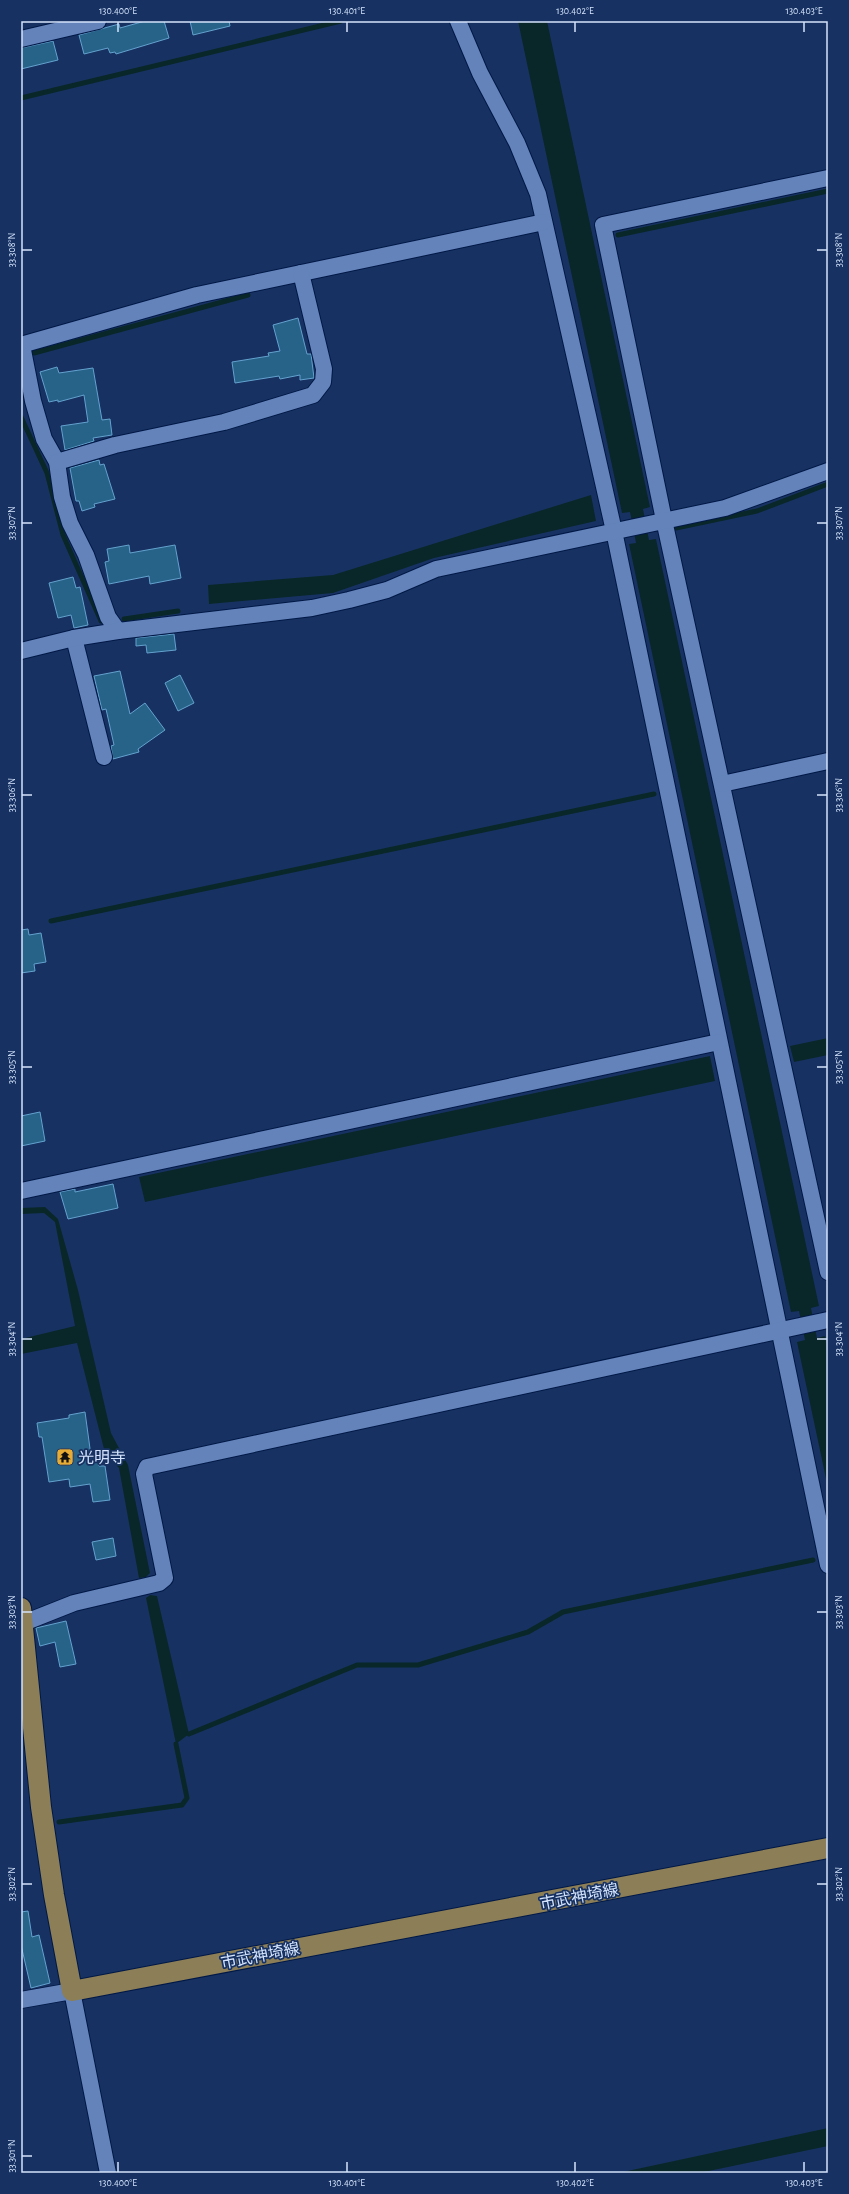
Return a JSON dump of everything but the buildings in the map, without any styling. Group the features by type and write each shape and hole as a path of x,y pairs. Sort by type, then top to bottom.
{"main road":[{"path":"22,1618 41,1807 54,1895 72,1990"},
{"name":"市武神埼線","path":"72,1990 828,1848"}],"street":[{"path":"21,39 58,26 98,21"},
{"path":"458,21 480,73 517,143 538,194 614,531 778,1330 828,1565"},
{"path":"828,178 603,225 664,520 828,1272"},
{"path":"118,631 108,617 86,555 70,523 62,497 57,462 44,439 27,400 22,345 197,295 544,222"},
{"path":"57,462 115,445 224,422 313,395 323,382 324,369 301,272"},
{"path":"21,651 74,638 118,631 312,608 387,590 436,569 725,508 828,471"},
{"path":"74,638 104,757"},
{"path":"722,784 828,761"},
{"path":"21,1191 719,1042"},
{"path":"22,1618 74,1603 159,1583 165,1578 144,1474 147,1467 815,1323"},
{"path":"21,2000 72,1990 108,2173"}],"shaded area":[{"path":"518,21 547,21 650,507 643,509 649,540 656,539 819,1306 811,1308 817,1338 825,1336 828,1351 828,1488 797,1342 805,1340 799,1311 791,1312 629,544 636,543 630,512 622,513"},
{"path":"591,495 596,521 434,558 333,593 209,604 208,585 333,575"},
{"path":"828,1038 828,1055 794,1062 790,1046"},
{"path":"710,1056 715,1081 145,1202 139,1177"},
{"path":"45,1207 58,1219 78,1290 111,1433 128,1465 150,1573 146,1577 139,1578 119,1468 105,1453 77,1343 21,1354 21,1339 75,1326 55,1222 44,1213 21,1214 21,1208"},
{"path":"150,1595 157,1596 189,1734 176,1744 146,1598"},
{"path":"828,2128 828,2146 699,2173 618,2173"}],"waterway":[{"path":"21,98 341,21"},
{"path":"618,235 828,191"},
{"path":"34,353 248,295"},
{"path":"21,417 47,473 63,535 101,621"},
{"path":"676,528 757,511 828,484"},
{"path":"124,619 178,611"},
{"path":"51,921 654,794"},
{"path":"189,1734 357,1665 418,1665 528,1632 563,1612 813,1560"},
{"path":"59,1822 182,1805 187,1798 176,1744"}],"place":[{"name":"光明寺","path":"65,1457"}]}
